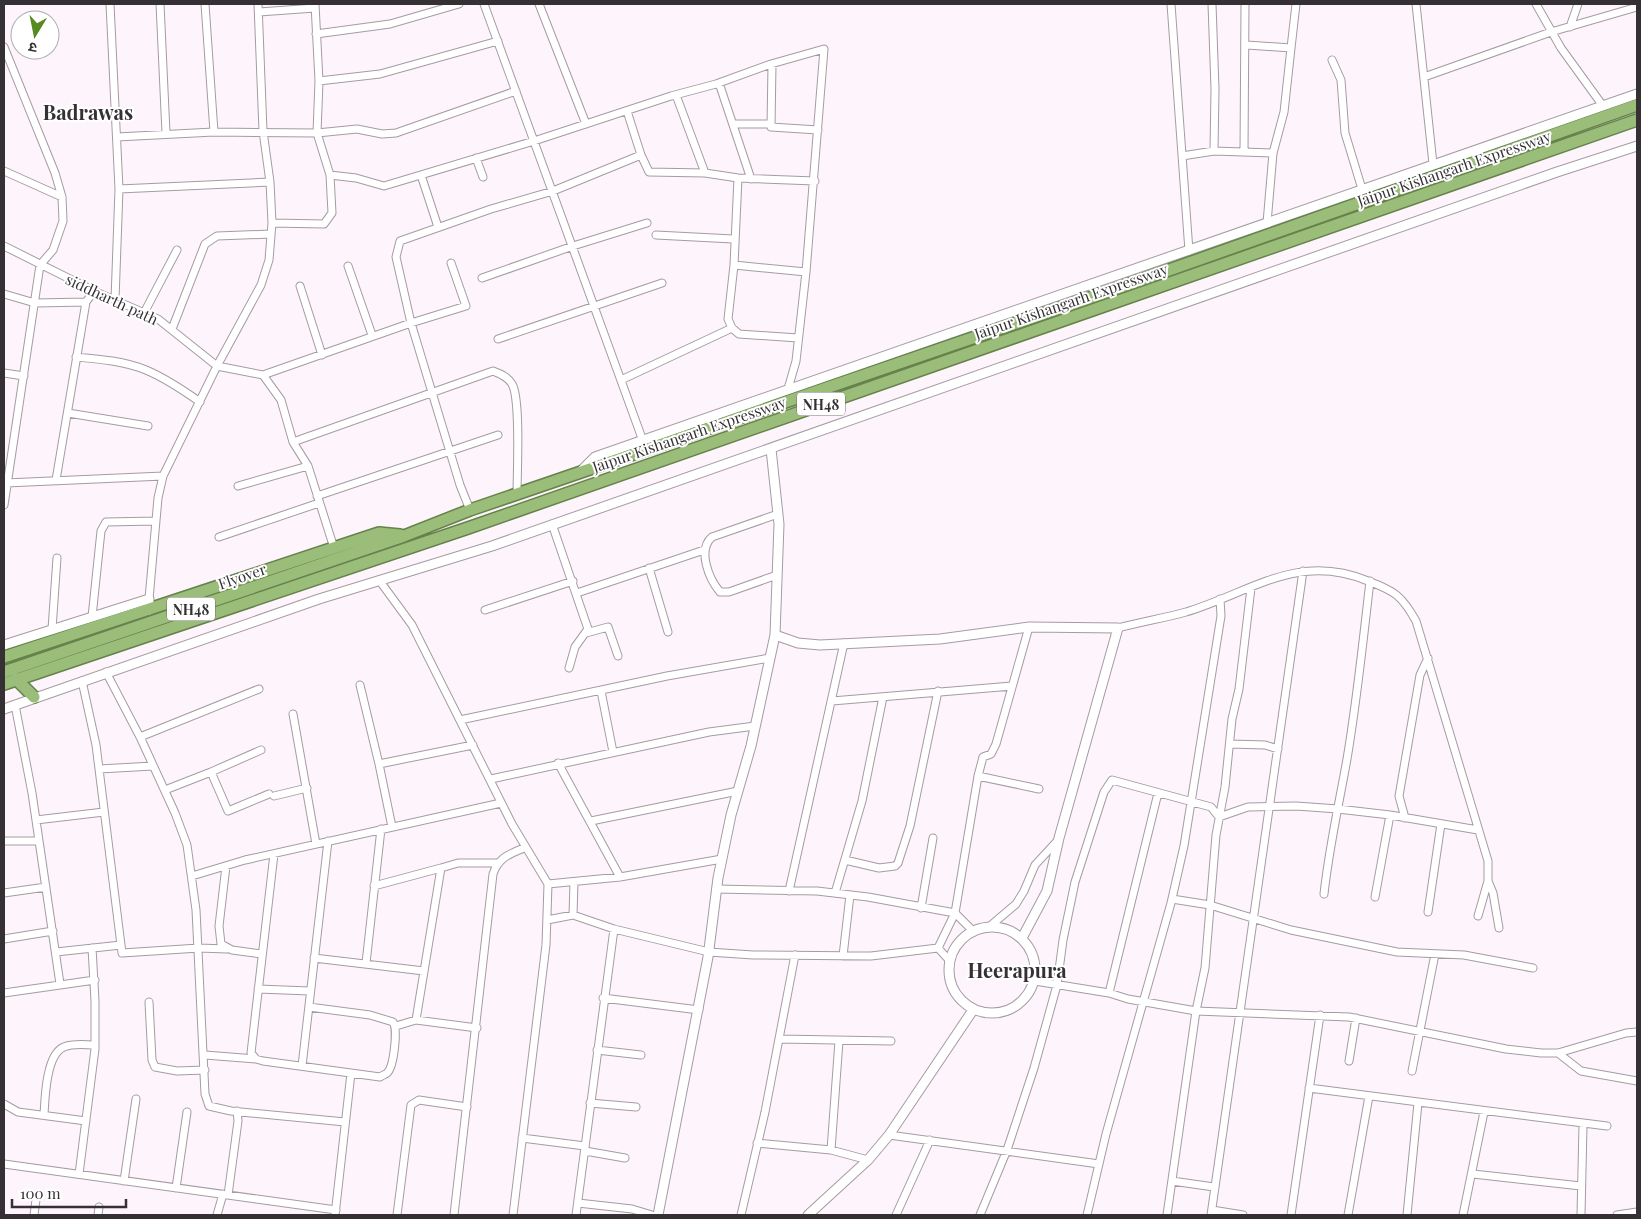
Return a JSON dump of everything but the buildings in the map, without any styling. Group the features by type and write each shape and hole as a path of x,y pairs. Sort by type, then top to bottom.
{"highway":[{"name":"Jaipur Kishangarh Expressway","path":"404,536 470,510 578,472 1037,316 1637,105"},
{"name":"Jaipur Kishangarh Expressway","path":"4,684 468,528 1637,120"},
{"path":"4,657 149,605 379,533 404,536"},
{"name":"Flyover","path":"4,672 404,536"},
{"path":"16,680 34,697"}],"street":[{"path":"110,4 118,137 119,189 115,300"},
{"path":"160,4 166,133"},
{"path":"205,4 214,132"},
{"path":"316,34 390,24 459,4"},
{"path":"484,4 643,441"},
{"path":"539,4 586,124"},
{"path":"1171,4 1189,251"},
{"path":"1212,4 1215,89 1214,151"},
{"path":"1244,152 1247,45 1246,4"},
{"path":"1267,223 1273,153 1284,112 1296,4"},
{"path":"1416,4 1433,164"},
{"path":"1536,4 1551,32 1603,106"},
{"path":"1570,27 1578,4"},
{"path":"4,644 92,618 149,605 156,521 163,476 217,366 261,285 268,260 272,223 270,182 264,131 259,8 315,6 319,81 317,133 330,176 332,213 324,224 272,223"},
{"path":"1424,76 1551,32 1637,8"},
{"path":"319,81 380,74 498,41"},
{"path":"1247,45 1291,48"},
{"path":"4,47 55,173 62,197 63,221 53,250 40,265 24,376 7,456 4,505"},
{"path":"330,176 356,178 384,186 534,141 676,94 719,83 772,64 824,50 815,181 811,189 806,272 796,361 788,390"},
{"path":"1332,60 1341,80 1345,133 1362,189"},
{"path":"770,124 772,64"},
{"path":"719,83 751,178"},
{"path":"118,137 214,132 317,133 358,129 382,134 396,133 516,91"},
{"path":"676,94 704,173"},
{"path":"578,472 595,457 1637,94"},
{"path":"627,111 640,155 649,172 704,173 738,178 815,181"},
{"path":"733,124 770,124 771,127 818,130"},
{"path":"4,709 106,672 379,580 492,546 1520,185 1637,146"},
{"path":"1182,156 1214,151 1273,153"},
{"path":"470,510 449,451 411,323 396,257 400,241 491,209 553,192 640,155"},
{"path":"476,158 483,177"},
{"path":"4,171 62,197"},
{"path":"421,175 438,227"},
{"path":"738,178 733,239 734,265 728,319 732,328 739,334 798,338"},
{"path":"119,189 270,182"},
{"path":"482,278 572,246 647,224"},
{"path":"172,329 205,244 210,239 217,236 271,234"},
{"path":"656,235 733,239"},
{"name":"siddharth path","path":"4,246 94,291 144,311 172,329 217,366 263,375"},
{"path":"144,311 177,250"},
{"path":"334,548 308,466 293,442 281,400 263,375 322,355 372,335 466,306 451,263"},
{"path":"734,265 806,272"},
{"path":"348,266 372,335"},
{"path":"498,338 594,304 662,284"},
{"path":"300,286 322,355"},
{"path":"56,480 86,302 94,291"},
{"path":"4,294 36,303 86,302"},
{"path":"621,380 732,328"},
{"path":"76,357 111,361 144,369 166,380 200,402"},
{"path":"293,442 493,371 508,378 514,386 517,416 516,494"},
{"path":"4,373 24,376"},
{"path":"68,413 148,426"},
{"path":"220,537 449,451 498,435"},
{"path":"658,1215 699,1010 722,859 756,726 775,635 778,514 771,449"},
{"path":"238,486 308,466"},
{"path":"6,483 163,476"},
{"path":"777,575 729,592 720,592 714,584 704,550 706,541 712,536 778,514"},
{"path":"92,618 101,531 106,522 156,521"},
{"path":"552,524 587,621 586,633 575,647 569,668"},
{"path":"577,593 704,550"},
{"path":"52,629 57,558"},
{"path":"649,568 668,632"},
{"path":"775,635 798,642 820,645 940,639 1029,627 1118,628 1186,612 1252,588 1286,573 1333,570 1350,573 1396,592 1406,602 1416,621 1488,861 1488,881 1478,916"},
{"path":"1243,1215 1211,1213 1303,571"},
{"path":"379,580 412,625 524,848 548,884 546,945 512,1215"},
{"path":"485,610 573,581"},
{"path":"1324,894 1330,846 1357,692 1370,581"},
{"path":"1167,1215 1196,1011 1205,968 1219,816 1226,787 1230,744 1252,588"},
{"path":"1087,1215 1099,1164 1172,899 1193,803 1221,616 1220,599"},
{"path":"586,633 608,627 618,656"},
{"path":"938,948 955,913 978,776 984,757 991,754 996,744 1029,627"},
{"path":"1022,938 1047,890 1059,838 1118,628"},
{"path":"789,891 844,643"},
{"path":"460,720 770,658"},
{"path":"1405,818 1399,796 1420,675 1428,658"},
{"path":"106,672 140,737 187,846 199,948 205,1055 205,1094 209,1106 237,1112 345,1122"},
{"path":"82,681 99,768 122,953 199,948 227,949 262,954"},
{"path":"360,685 392,827"},
{"path":"832,701 1012,686"},
{"path":"140,737 259,689"},
{"path":"601,691 613,752"},
{"path":"845,860 879,868 895,866 898,863 910,826 938,691"},
{"path":"835,893 862,801 883,697"},
{"path":"14,705 36,820 60,984"},
{"path":"293,714 316,844"},
{"path":"491,779 558,763 709,732 756,726"},
{"path":"1230,744 1265,745 1278,749"},
{"path":"379,764 473,745"},
{"path":"164,790 262,750"},
{"path":"558,763 620,877"},
{"path":"99,768 153,766"},
{"path":"211,772 228,811 272,795 307,788"},
{"path":"978,776 1040,789"},
{"path":"980,1215 1007,1150 1034,1068 1057,985 1063,940 1075,882 1104,792 1112,780 1211,807 1219,816"},
{"path":"591,822 644,809 738,791"},
{"path":"1109,993 1158,794"},
{"path":"192,876 328,841 501,803"},
{"path":"1219,816 1248,807 1338,809 1478,830"},
{"path":"36,820 104,812"},
{"path":"1375,897 1390,816"},
{"path":"1428,912 1441,824"},
{"path":"366,963 381,829"},
{"path":"921,908 933,838"},
{"path":"989,926 1006,928 1022,938 1031,950 1036,966 1035,981 1028,996 1017,1007 1003,1013 985,1014 973,1010 955,994 949,978 950,960 958,943 973,931 989,926 1016,904 1035,865 1059,838"},
{"path":"4,841 39,841"},
{"path":"302,1066 328,841"},
{"path":"374,886 458,863 497,863 508,855 524,848"},
{"path":"256,1059 251,1054 274,854"},
{"path":"548,884 620,877 722,859"},
{"path":"454,1215 494,874 497,863"},
{"path":"226,866 219,939 221,944 227,949"},
{"path":"416,1020 441,868"},
{"path":"1488,881 1493,893 1499,928"},
{"path":"573,915 574,882"},
{"path":"4,893 46,887"},
{"path":"716,890 789,891 850,895 955,913 973,931"},
{"path":"843,956 850,895"},
{"path":"1172,899 1210,905 1291,930 1397,952 1464,956 1533,968"},
{"path":"547,920 573,915 614,929 709,952 871,956 938,948"},
{"path":"576,1215 603,998 614,929"},
{"path":"4,939 53,931"},
{"path":"56,952 122,944"},
{"path":"79,1174 95,1045 92,948"},
{"path":"938,948 950,960"},
{"path":"1412,1071 1435,954"},
{"path":"742,1215 780,1039 795,955"},
{"path":"314,958 424,971"},
{"path":"4,993 94,980"},
{"path":"1035,981 1109,993 1196,1011 1356,1018 1420,1030 1506,1050 1558,1053 1626,1033 1637,1032"},
{"path":"258,989 310,991"},
{"path":"603,998 699,1010"},
{"path":"149,1002 150,1046 155,1067 176,1071 205,1070"},
{"path":"205,1055 256,1059 380,1077 387,1074 390,1068 396,1026 394,1022 370,1015 310,1007"},
{"path":"808,1215 868,1160 889,1135 973,1010"},
{"path":"1291,1215 1320,1015"},
{"path":"1349,1062 1356,1018"},
{"path":"396,1026 416,1020 477,1028"},
{"path":"780,1039 891,1041"},
{"path":"831,1150 839,1041"},
{"path":"44,1115 46,1090 54,1056 62,1047 95,1045"},
{"path":"597,1050 641,1055"},
{"path":"1558,1053 1581,1071 1637,1081"},
{"path":"4,1164 226,1194 335,1212 351,1073"},
{"path":"1309,1088 1583,1125 1607,1126"},
{"path":"1348,1215 1369,1096"},
{"path":"124,1180 136,1099"},
{"path":"397,1215 411,1105 419,1100 467,1107"},
{"path":"590,1103 636,1107"},
{"path":"1407,1215 1418,1103"},
{"path":"4,1104 18,1112 86,1121"},
{"path":"176,1188 187,1112"},
{"path":"217,1215 226,1194 238,1121 237,1112"},
{"path":"1463,1215 1473,1174 1484,1112"},
{"path":"1581,1215 1583,1125"},
{"path":"889,1135 1099,1164"},
{"path":"522,1138 625,1158"},
{"path":"896,1215 930,1140"},
{"path":"757,1144 831,1150 868,1160"},
{"path":"1473,1174 1581,1186"},
{"path":"1172,1181 1214,1187"},
{"path":"34,1215 36,1200"},
{"path":"578,1203 632,1209 652,1215"},
{"path":"98,1215 99,1207"},
{"path":"1617,1215 1637,1212"}],"district":[{"name":"Badrawas","path":"88,111"},
{"name":"Heerapura","path":"1017,969"}]}
